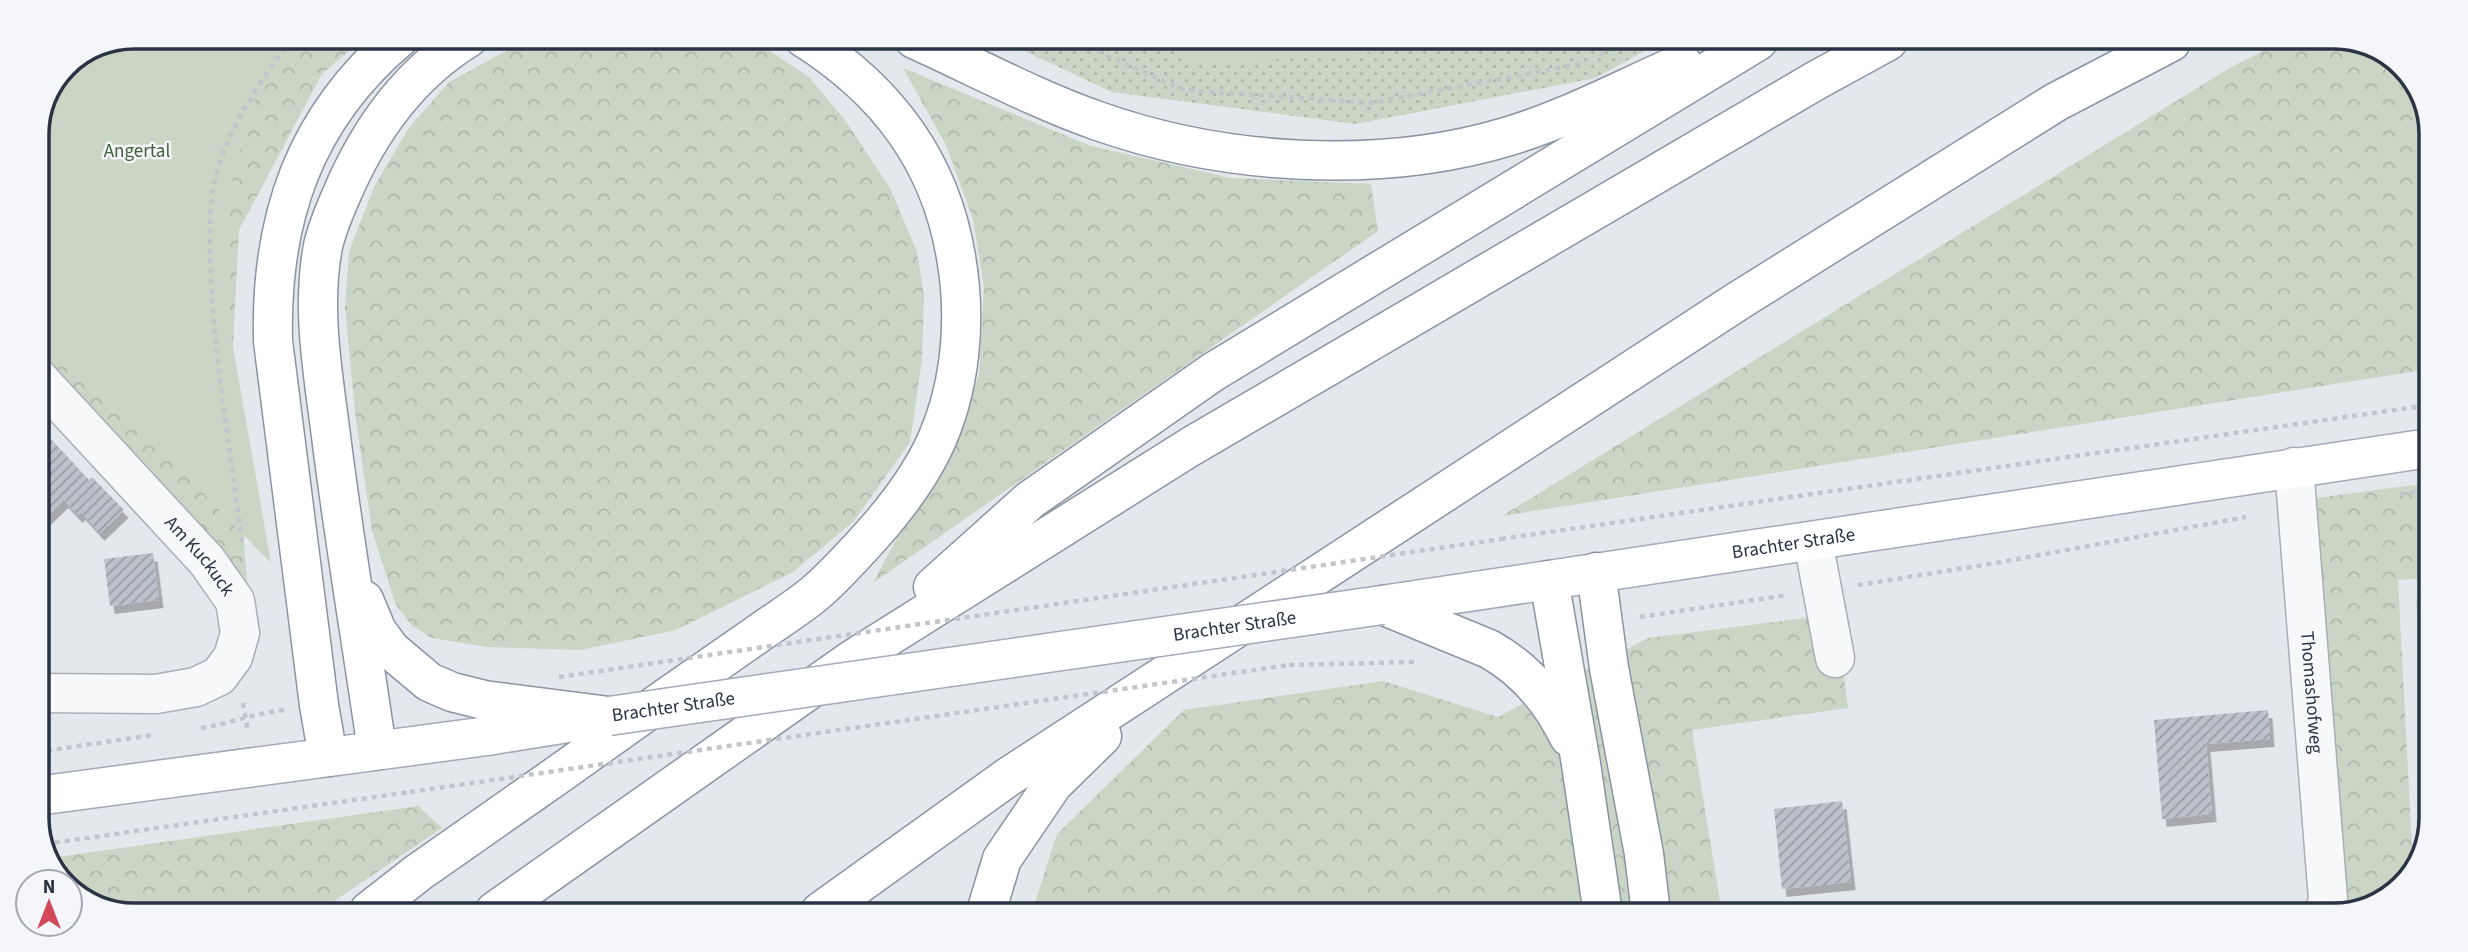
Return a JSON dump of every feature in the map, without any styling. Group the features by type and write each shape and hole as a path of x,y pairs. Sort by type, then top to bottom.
{"main road":[{"path":"328,757 272,341 272,299 276,256 284,217 296,180 318,137 345,95 388,49"},
{"path":"377,750 346,556 319,340 318,290 324,244 348,178 385,113 434,62 452,49"},
{"path":"379,903 419,872 814,594 878,529 908,489 932,449 947,411 956,372 961,328 960,281 952,231 925,162 898,121 869,87 821,49"},
{"path":"936,49 1099,122 1165,140 1230,154 1297,159 1364,159 1435,152 1505,137 1562,117 1718,49"},
{"path":"853,659 1030,500 1213,372 1745,49"},
{"path":"506,903 853,659 1190,447 1874,49"},
{"path":"833,903 1008,777 1738,301 2056,102 2158,49"},
{"name":"Brachter Straße","path":"49,794 487,736 2419,449"},
{"path":"346,556 377,631 391,650 417,673 452,692 484,700 609,716"},
{"path":"1596,572 1609,668 1644,854 1650,903"},
{"path":"1549,580 1581,764 1601,903"},
{"path":"1382,605 1503,657 1540,690 1559,716 1581,764"},
{"path":"989,903 1002,859 1053,784 1163,675"}],"street":[{"name":"Am Kuckuck","path":"49,390 207,561 235,601 240,633 233,657"},
{"name":"Thomashofweg","path":"2294,467 2327,903"},
{"path":"1812,541 1835,658"},
{"path":"49,693 156,694 196,688 219,676 233,657"}],"path":[{"path":"1092,49 1184,90 1370,103 1588,62"},
{"path":"1597,57 1611,49"},
{"path":"559,677 2419,406"},
{"path":"233,657 246,716 253,766"},
{"path":"54,843 1289,665"},
{"path":"199,728 225,724 246,716 319,705"},
{"path":"49,750 158,734"}],"green space":[{"name":"Angertal","path":"134,49 289,49 253,103 230,191 229,324 271,563 49,334 51,118 63,87 87,63 102,56"},
{"name":"Angertal","path":"351,49 322,74 239,230 231,383 249,604 49,368 51,118 63,87 74,74 87,63 118,51"},
{"path":"510,49 767,49 809,77 845,120 890,188 917,252 924,297 922,360 910,442 854,521 793,572 676,630 581,650 487,647 432,638 411,625 395,603 372,530 356,421 345,308 349,252 374,187 408,129 449,82"},
{"path":"1020,49 1648,49 1595,78 1356,124 1112,92"},
{"path":"1169,49 1410,49 1201,65"},
{"path":"2267,49 2350,51 2376,60 2386,67 2408,92 2419,129 2419,371 1502,516 2233,66"},
{"path":"903,68 1091,146 1231,178 1371,184 1378,231 873,583 897,538 950,458 979,375 984,286 973,219 946,145"},
{"path":"2419,484 2419,579 2398,580 2412,850 2405,865 2386,885 2361,898 2338,903 2339,896 2316,498"},
{"path":"2416,599 2419,599 2419,636"},
{"path":"1836,614 1848,708 1692,730 1720,903 1035,903 1057,834 1184,710 1383,681 1498,717 1648,638"},
{"path":"418,806 442,828 331,903 123,902 97,894 84,886 84,868 66,868 59,857"}],"building":[{"path":"49,437 89,480 92,477 124,510 100,533 81,512 78,515 64,500 49,514"},
{"path":"153,553 159,600 110,606 104,559"},
{"path":"2268,710 2270,739 2206,744 2212,814 2162,819 2154,720"},
{"path":"1842,801 1851,882 1782,889 1774,809"}]}
